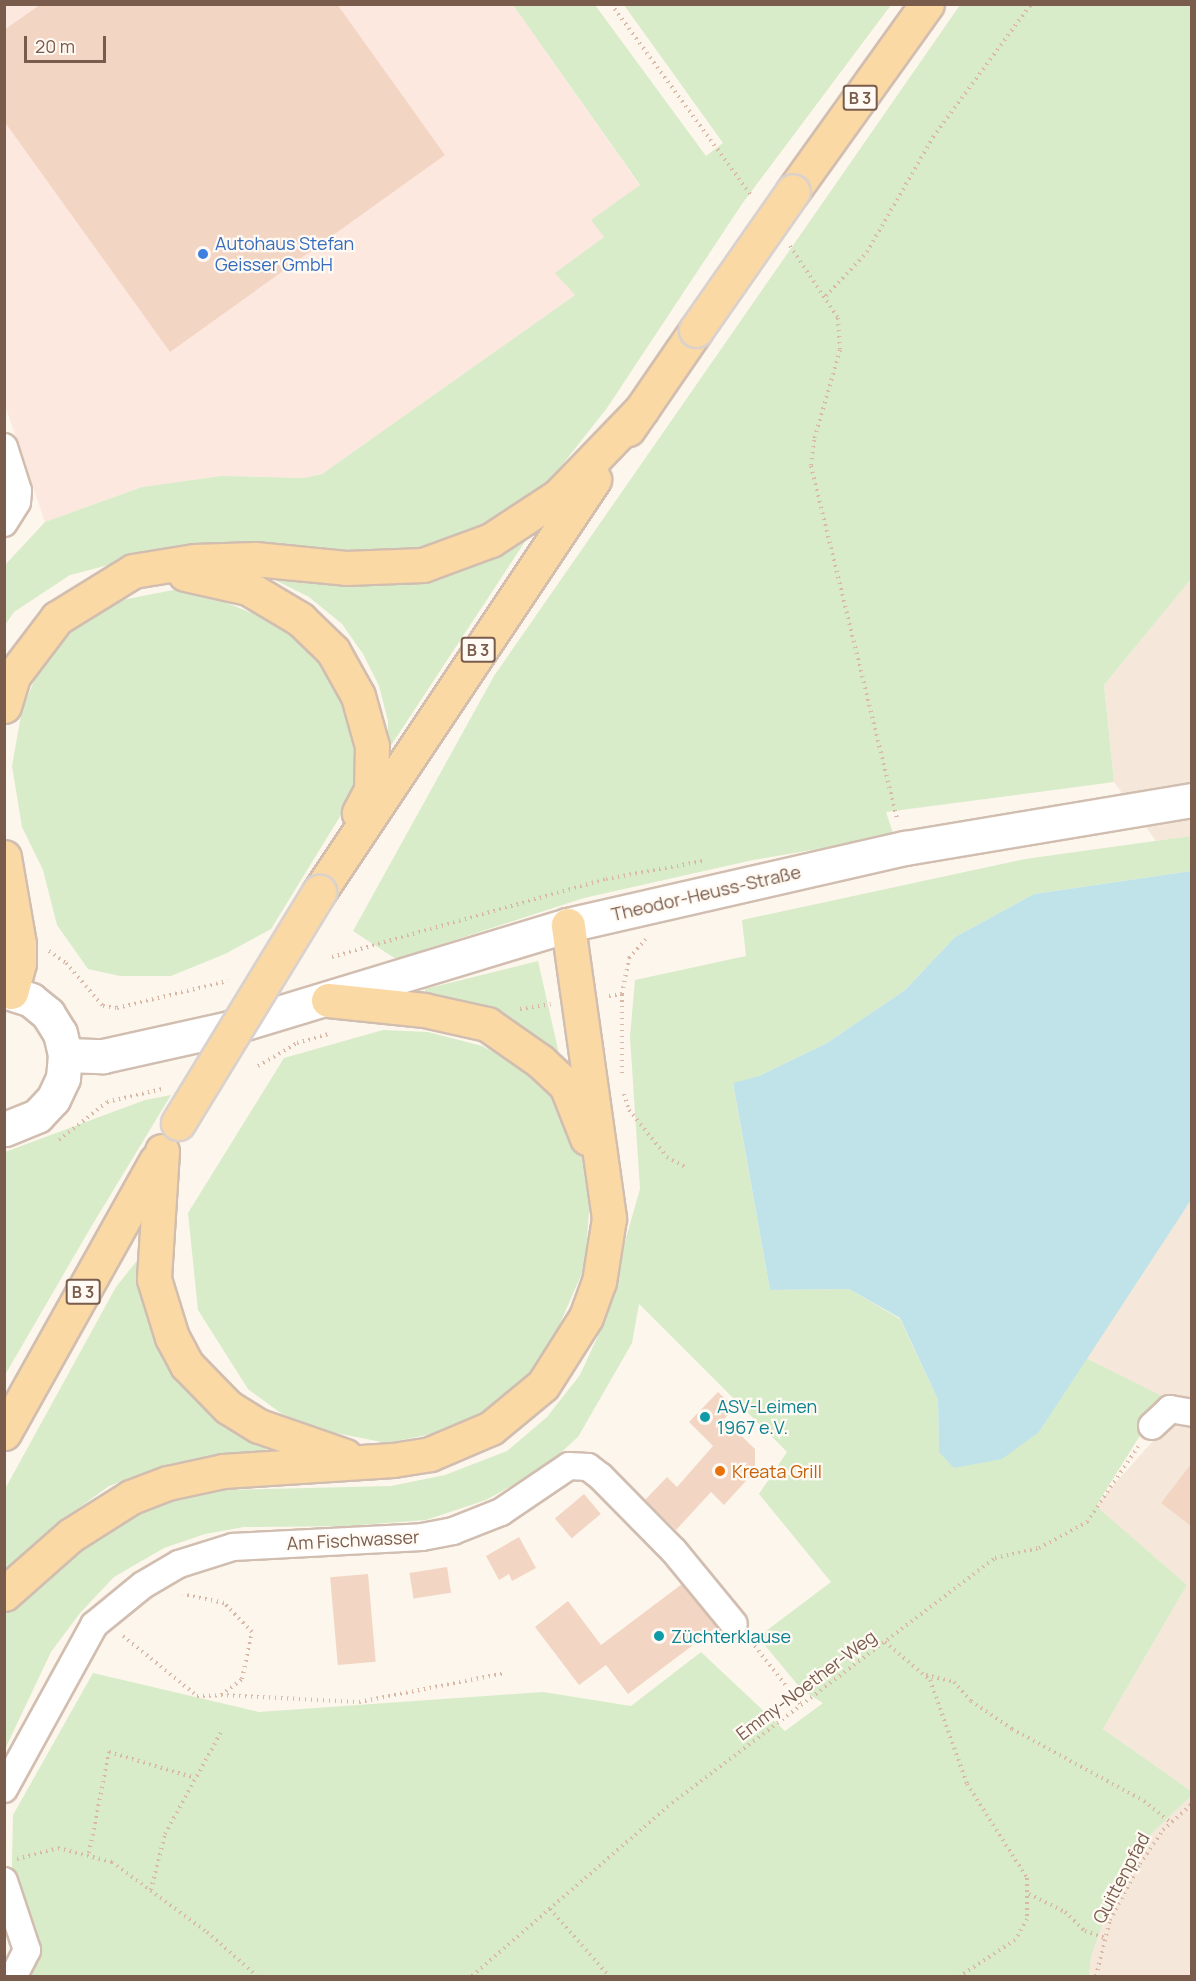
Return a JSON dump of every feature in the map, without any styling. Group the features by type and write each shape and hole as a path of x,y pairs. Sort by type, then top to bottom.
{"main road":[{"name":"B 3","path":"4,1433 170,1137 319,892 641,410 793,191 927,4"},
{"path":"4,706 14,676 57,618 133,571 194,561 235,560 346,568 423,565 491,540 558,496 641,410"},
{"path":"133,571 194,575 248,588 300,619 333,651 358,696 372,746 370,790 319,892"},
{"path":"4,857 19,944 19,963 8,991"},
{"path":"4,1594 71,1535 99,1514 140,1494 223,1471 420,1456 461,1443 492,1428 543,1385 573,1343 599,1282 606,1246 609,1192 568,925"},
{"path":"328,1000 424,1010 487,1024 540,1061 566,1085 609,1192"},
{"path":"170,1137 154,1278 172,1337 187,1365 228,1407 259,1426 361,1461"}],"street":[{"path":"4,447 18,491 17,502 4,523"},
{"name":"Theodor-Heuss-Straße","path":"65,1055 103,1056 230,1028 568,925 905,848 1191,800"},
{"path":"4,1129 37,1116 54,1100 63,1078 65,1055 60,1033 48,1014 31,1000 8,991"},
{"path":"1152,1426 1170,1409 1191,1413"},
{"name":"Am Fischwasser","path":"4,1789 94,1625 142,1585 179,1564 233,1547 422,1537 453,1531 487,1519 564,1468 579,1465 600,1476 663,1538 734,1624"},
{"path":"9,1871 27,1950 14,1977"}],"path":[{"path":"611,4 753,199"},
{"path":"826,296 867,252 933,136 1031,4"},
{"path":"782,237 826,296 838,318 840,350 814,440 811,466 898,826"},
{"path":"652,936 629,958 622,994 622,1087 629,1110 667,1157 685,1167"},
{"path":"19,944 51,951 103,1006 117,1008 232,981"},
{"path":"487,1024 504,1011 622,994"},
{"path":"258,1066 297,1043 334,1032"},
{"path":"51,1142 60,1140 108,1102 163,1089"},
{"name":"Emmy-Noether-Weg","path":"472,1977 658,1814 995,1558 1039,1548 1087,1522 1152,1426"},
{"path":"142,1585 224,1603 252,1632 242,1679 221,1695"},
{"path":"734,1624 801,1705"},
{"path":"94,1625 131,1640 197,1696 221,1695 359,1702 505,1673"},
{"path":"885,1642 925,1674 954,1682 971,1701 1012,1729 1144,1801 1170,1822"},
{"path":"925,1674 938,1700 968,1784 1027,1878 1029,1894 1027,1918 1015,1940 960,1977"},
{"path":"151,1890 165,1834 221,1732"},
{"path":"89,1853 109,1752 195,1778"},
{"name":"Quittenpfad","path":"1096,1977 1110,1920 1140,1864 1170,1822 1191,1804"},
{"path":"9,1871 23,1855 58,1848 89,1853 111,1862 238,1957 257,1977"},
{"path":"1029,1894 1065,1912 1085,1931 1105,1938"},
{"path":"550,1908 609,1977"}],"shaded area":[{"path":"4,5 513,5 640,186 592,220 604,237 556,273 575,295 322,474 304,478 221,476 142,487 45,522 5,405"},
{"path":"1191,579 1191,836 1156,841 1114,782 1104,685"},
{"path":"1191,1200 1191,1791 1103,1729 1187,1585 1095,1506 1183,1407 1086,1358"},
{"path":"1191,1796 1191,1976 1089,1976 1091,1957 1114,1892 1150,1835"}],"green space":[{"path":"513,5 595,5 706,156 723,143 624,5 891,5 742,204 607,408 547,484 475,533 415,553 151,554 70,575 14,612 5,625 5,565 45,522 142,487 221,476 304,478 322,474 575,295 555,273 604,237 591,220 640,185"},
{"path":"960,5 1191,5 1191,579 1104,685 1114,782 886,812 894,836 753,860 584,898 396,959 353,931 494,676"},
{"path":"523,534 528,537 388,750 388,721 379,686 363,654 342,624 309,597 267,576"},
{"path":"173,590 222,601 264,618 301,642 330,673 352,717 359,749 355,792 271,929 225,954 171,976 120,976 88,969 57,925 43,870 22,827 12,766 22,710 41,664 72,625 117,601"},
{"path":"1191,836 1191,871 1034,894 955,937 905,990 827,1043 759,1076 733,1084 770,1290 849,1289 900,1319 938,1400 939,1452 1039,1432 1086,1358 1164,1397 1096,1506 1187,1585 1103,1729 1191,1791 1191,1796 1150,1835 1114,1892 1091,1957 1089,1976 5,1976 10,1952 13,1815 93,1673 259,1712 543,1692 631,1706 701,1652 785,1731 823,1703 802,1690 758,1637 831,1582 759,1494 787,1452 639,1304 632,1343 578,1437 545,1467 486,1500 426,1520 347,1526 244,1527 205,1534 164,1548 114,1577 80,1613 51,1652 5,1749 5,1615 67,1557 117,1523 158,1505 224,1490 391,1486 445,1475 507,1451 547,1417 580,1375 598,1336 640,1189 630,1037 635,980 746,956 742,920 1025,859"},
{"path":"538,961 559,1054 513,1019 483,1006 425,993 425,989"},
{"path":"383,1030 428,1032 482,1046 526,1068 569,1117 591,1184 585,1266 552,1342 515,1396 461,1428 387,1443 325,1431 282,1414 248,1389 198,1310 188,1213 284,1058"},
{"path":"171,1095 5,1375 5,1152 145,1100"},
{"path":"143,1253 144,1277 272,1458 214,1458 158,1468 109,1486 61,1521 5,1572 5,1489 116,1287"}],"water":[{"path":"1191,871 1191,1200 1039,1432 1002,1459 954,1468 939,1452 938,1400 900,1318 849,1289 770,1290 733,1083 759,1076 827,1043 905,990 955,937 1034,894"}],"building":[{"name":"Autohaus Stefan Geisser GmbH","path":"41,4 337,4 445,155 170,352 4,121 4,30"},
{"path":"718,1392 735,1408 724,1419 755,1449 755,1471 724,1505 711,1492 676,1530 645,1500 667,1477 677,1487 713,1446 689,1422"},
{"path":"1191,1464 1191,1526 1161,1503"},
{"path":"584,1494 601,1514 572,1538 555,1518"},
{"path":"519,1537 536,1568 512,1581 509,1574 499,1580 486,1556"},
{"path":"447,1567 451,1593 414,1599 409,1573"},
{"path":"368,1574 376,1662 338,1665 330,1577"},
{"name":"Züchterklause","path":"682,1584 717,1627 628,1694 606,1665 579,1685 535,1627 568,1601 601,1645"}],"place":[{"name":"Autohaus Stefan Geisser GmbH","path":"203,254"},
{"name":"ASV-Leimen 1967 e.V.","path":"705,1417"},
{"name":"Kreata Grill","path":"720,1471"},
{"name":"Züchterklause","path":"659,1636"}]}
